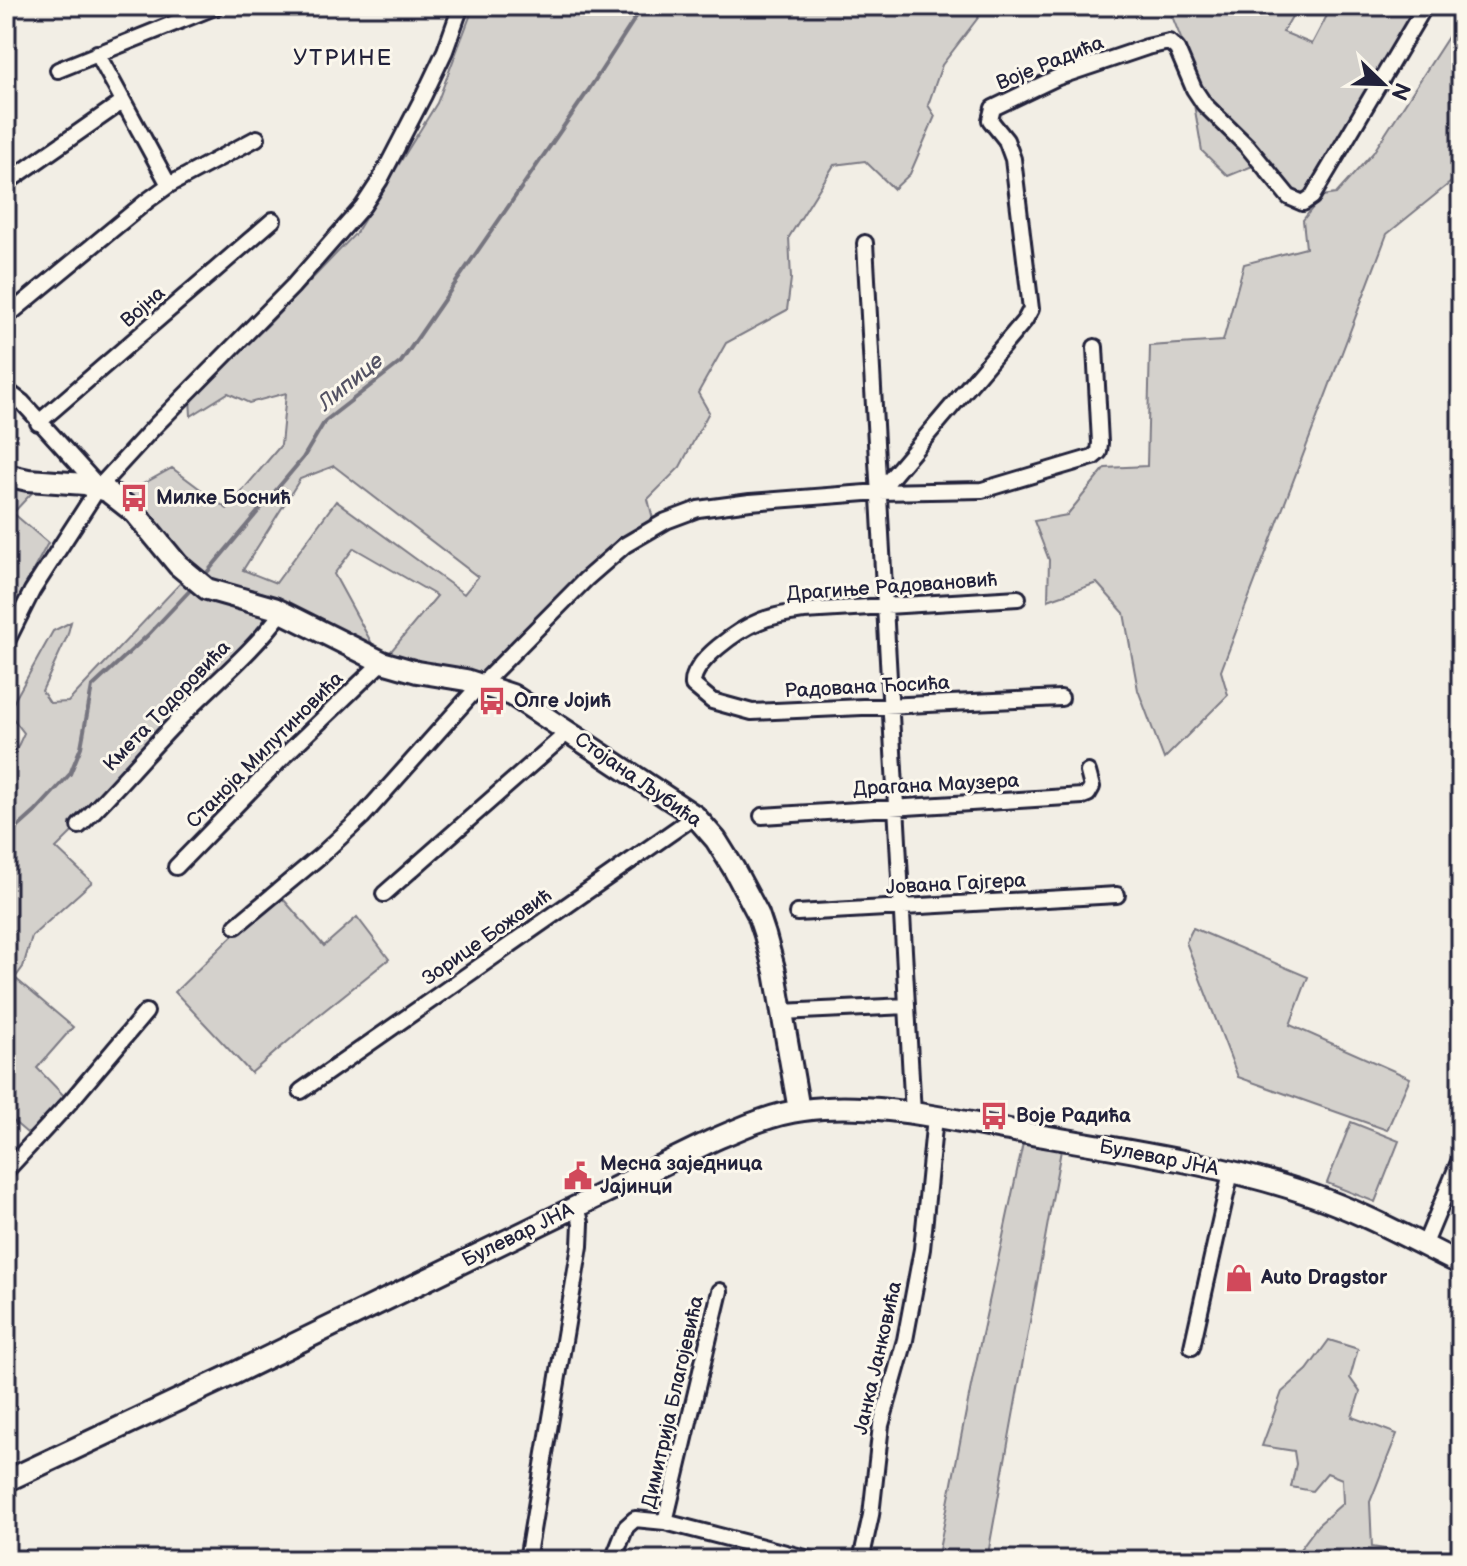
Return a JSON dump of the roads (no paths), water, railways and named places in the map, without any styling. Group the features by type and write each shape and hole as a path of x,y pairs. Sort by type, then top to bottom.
{"main road":[{"name":"Стојана Љубића","path":"6,475 99,487 135,513 197,583 282,612 382,662 512,695 695,816 722,849 758,914 771,952 799,1110"},
{"name":"Булевар ЈНА","path":"6,1481 227,1377 577,1205 748,1125 799,1110 863,1108 935,1117 1231,1172 1317,1197 1461,1264"}],"street":[{"path":"58,70 217,6"},
{"path":"6,643 32,591 99,487 293,286 363,206 424,95 445,51 461,6"},
{"name":"Воје Радића","path":"879,492 1025,320 1031,309 1013,159 1006,140 990,120 993,108 1058,77 1169,42 1177,49 1204,104 1248,147 1289,197 1303,203 1312,197 1425,6"},
{"path":"97,53 169,185"},
{"path":"6,183 122,102"},
{"path":"6,317 169,185 257,138"},
{"name":"Војна","path":"38,423 273,220"},
{"path":"865,243 913,1114"},
{"path":"236,926 362,817 481,685 603,563 625,545 666,521 698,509 879,492 982,490 1093,457 1099,452 1100,443 1095,347"},
{"path":"6,390 22,402 99,487"},
{"name":"Драгиње Радовановић","path":"694,675 718,648 760,621 804,611 1018,598"},
{"name":"Кмета Тодоровића","path":"79,826 282,612"},
{"name":"Станоја Милутиновића","path":"176,867 285,755 382,662"},
{"name":"Радована Ћосића","path":"694,675 693,685 712,701 741,711 761,713 1061,698"},
{"path":"384,894 568,732"},
{"name":"Драгана Маузера","path":"762,816 1083,796 1092,787 1088,772"},
{"name":"Зорице Божовић","path":"301,1091 695,816"},
{"name":"Јована Гајгера","path":"797,913 1117,895"},
{"path":"781,1012 907,1006"},
{"path":"6,1171 70,1102 146,1012"},
{"name":"Јанка Јанковића","path":"861,1560 871,1515 881,1425 905,1340 923,1241 935,1117"},
{"path":"1424,1246 1456,1184 1461,1157"},
{"path":"1192,1347 1231,1172"},
{"path":"527,1560 580,1246 581,1223 577,1205"},
{"name":"Димитрија Благојевића","path":"665,1522 720,1291"},
{"path":"613,1560 626,1527 631,1521 646,1519 813,1560"}],"waterway":[{"name":"Липице","path":"204,576 303,458 325,421 401,362 643,6"},
{"name":"Липице","path":"6,838 70,774 81,747 92,687 148,635 195,585"}],"place":[{"name":"Милке Боснић","path":"134,498"},
{"name":"Олге Јојић","path":"492,701"},
{"name":"Воје Радића","path":"994,1116"},
{"name":"Месна заједница Јајинци","path":"578,1176"},
{"name":"Auto Dragstor","path":"1239,1278"}],"district":[{"name":"УТРИНЕ","path":"343,58"}]}
